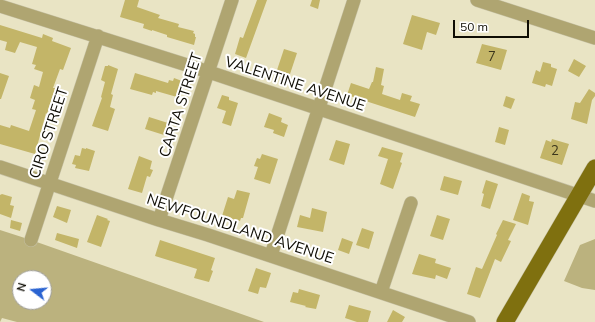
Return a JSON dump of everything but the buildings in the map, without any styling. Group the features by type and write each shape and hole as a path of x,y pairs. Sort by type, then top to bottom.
{"main road":[{"path":"505,322 587,198 595,168"}],"street":[{"name":"CARTA STREET","path":"159,220 232,0"},
{"path":"271,256 354,0"},
{"path":"477,0 595,38"},
{"name":"VALENTINE AVENUE","path":"0,6 209,72 587,198"},
{"name":"CIRO STREET","path":"31,240 98,36"},
{"name":"NEWFOUNDLAND AVENUE","path":"0,168 159,220 208,234 469,322"},
{"path":"380,292 411,203"}],"shaded area":[{"path":"0,230 264,322 17,322 2,318 0,322"},
{"path":"595,239 595,290 582,288 564,281 580,245"}]}
